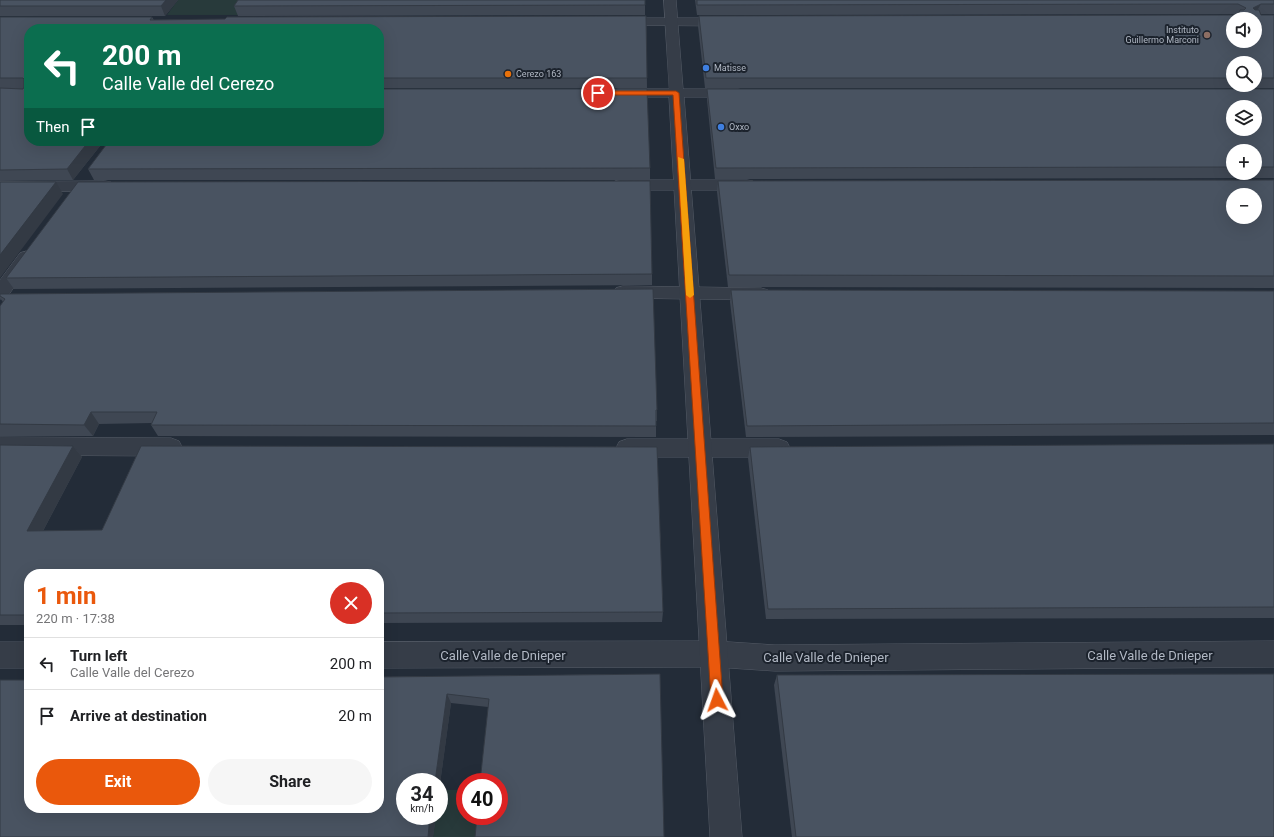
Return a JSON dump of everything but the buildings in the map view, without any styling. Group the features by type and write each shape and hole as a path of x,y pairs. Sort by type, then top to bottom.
{"street":[{"path":"670,0 726,837"},
{"path":"601,22 743,22"},
{"path":"606,93 756,93"},
{"path":"64,205 91,169"},
{"path":"603,185 762,185"},
{"path":"0,187 118,186"},
{"path":"5,296 37,243"},
{"path":"604,292 777,294"},
{"path":"0,446 191,447"},
{"path":"605,448 801,448"},
{"name":"Calle Valle de Dnieper","path":"384,655 714,654 783,658 1274,654"},
{"path":"0,655 24,655"}],"shaded area":[{"path":"178,0 248,0 238,15 167,15"},
{"path":"448,790 456,790 456,825 480,825 479,837 433,837 435,825 448,825"}],"slow traffic":[{"path":"681,159 690,295"}],"place":[{"name":"Instituto Guillermo Marconi","path":"1207,35"},
{"name":"Matisse","path":"706,68"},
{"name":"Cerezo 163","path":"508,74"},
{"name":"Oxxo","path":"721,127"}],"route":[{"path":"598,93 676,93 717,700"}]}
